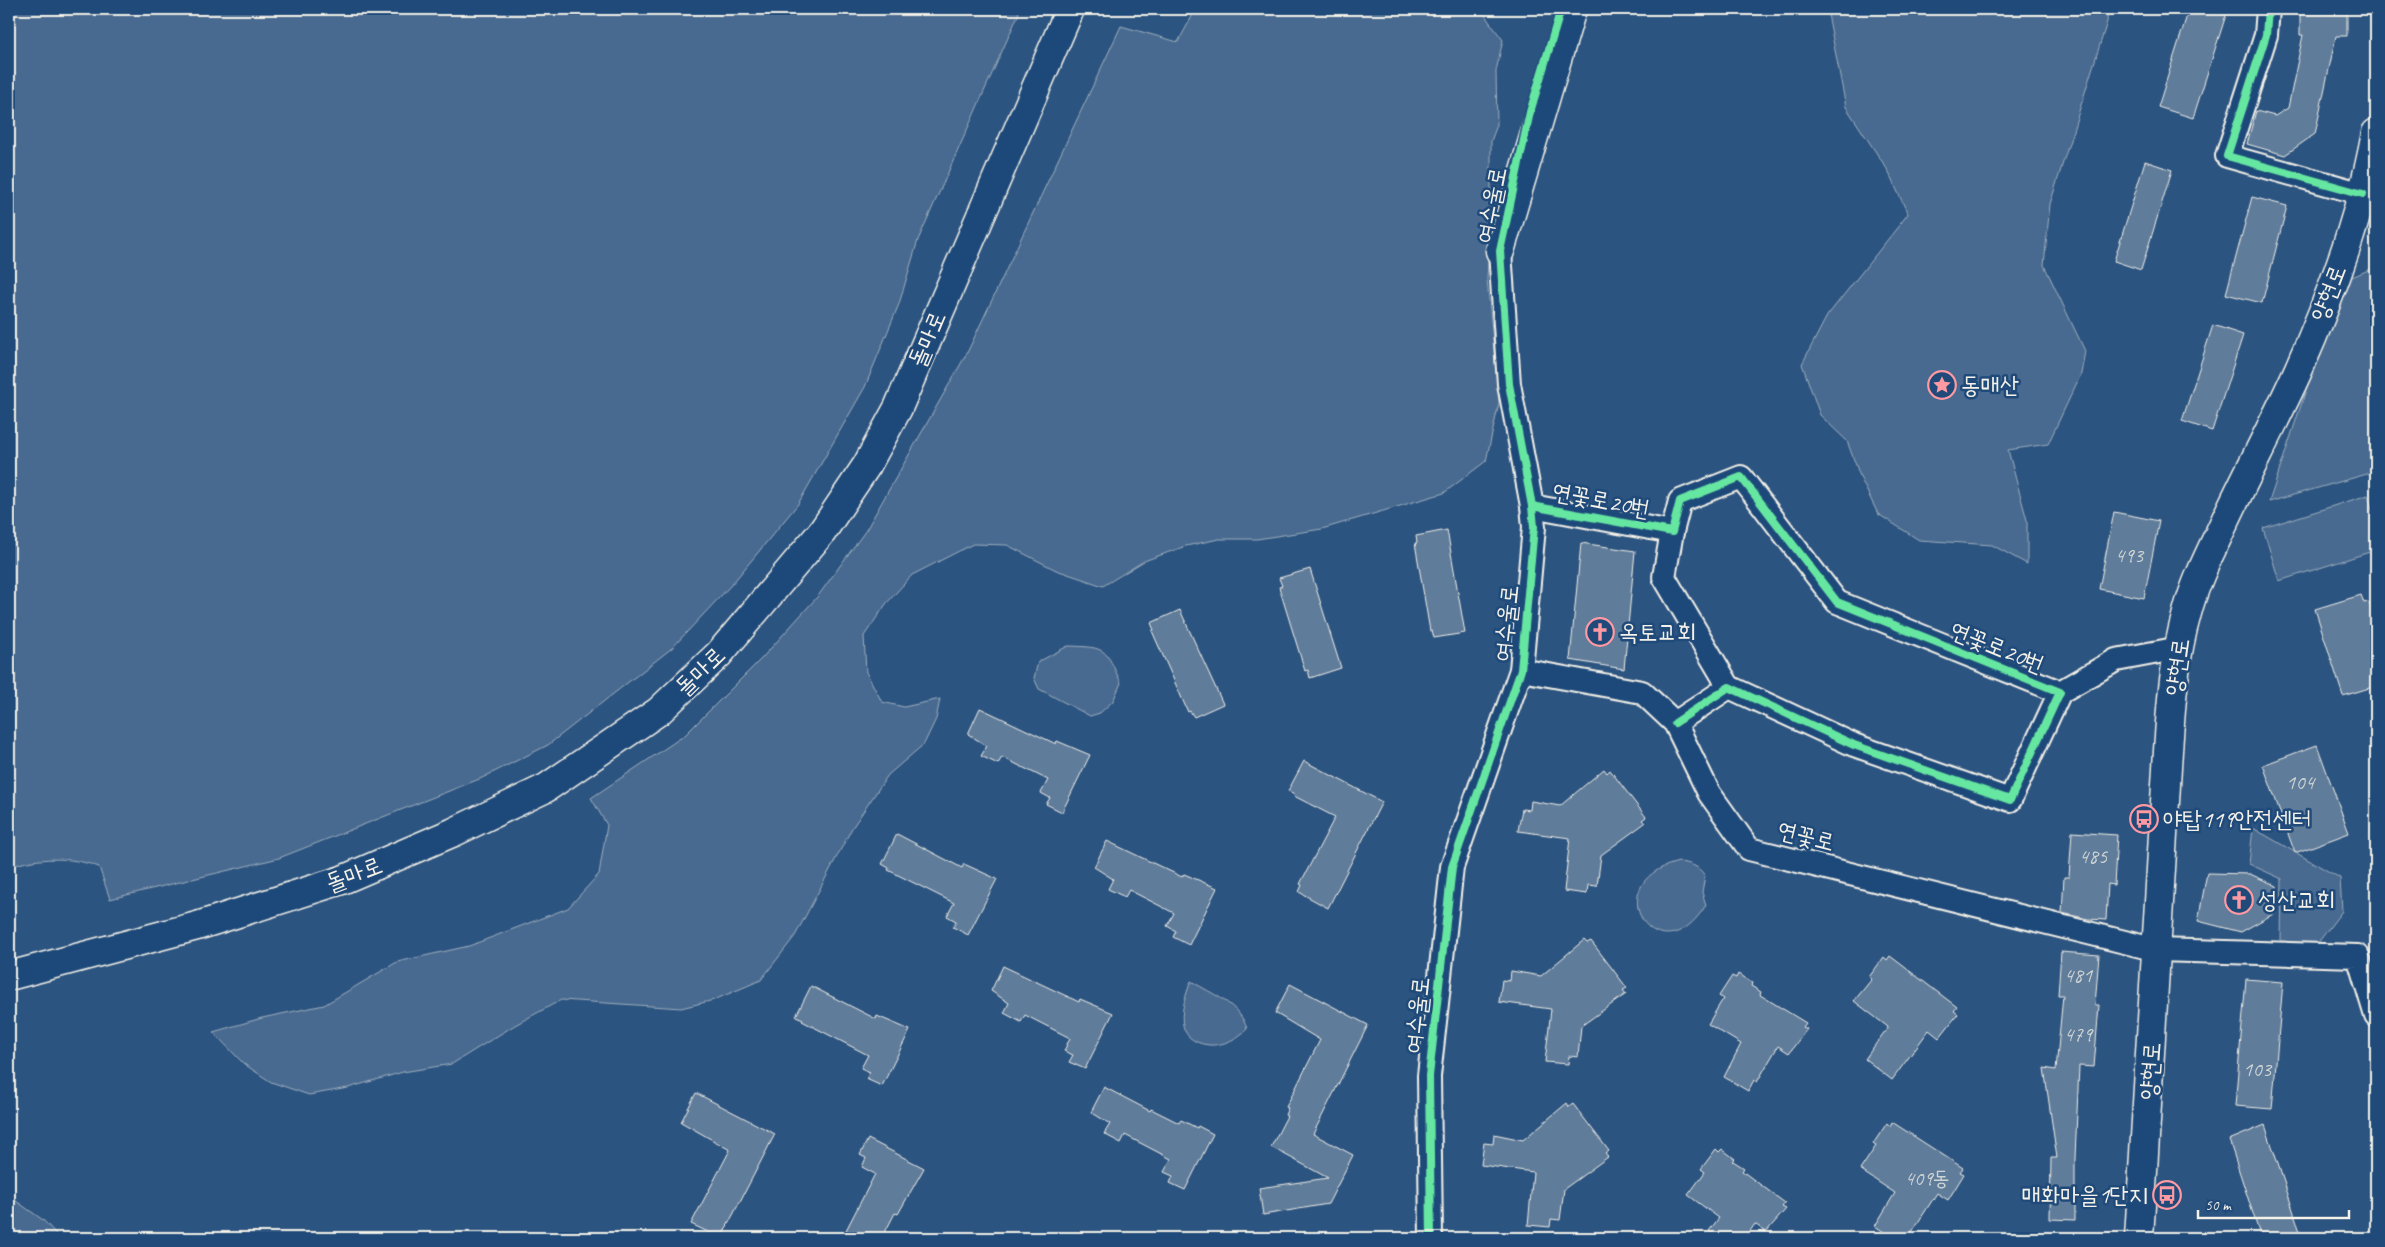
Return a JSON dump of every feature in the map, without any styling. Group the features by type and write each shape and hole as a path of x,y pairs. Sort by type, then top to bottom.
{"main road":[{"name":"돌마로","path":"9,976 197,926 342,880 454,832 546,788 659,711 720,654 822,532 867,465 898,408 1070,9"},
{"path":"1500,251 1572,9"},
{"name":"양현로","path":"2139,1238 2168,742 2173,686 2187,611 2203,568 2246,475 2297,373 2323,309 2362,194 2376,133"}],"street":[{"name":"여수울로","path":"1431,1238 1429,1076 1452,868 1521,670 1534,527 1532,506 1509,384 1500,251 1530,112 1561,9"},
{"path":"2268,9 2266,35 2227,156 2362,194"},
{"name":"연꽃로20번","path":"1532,506 1672,532 1680,501 1741,478 1837,602 2060,692 2010,800 1854,745 1729,687"},
{"path":"1672,532 1664,577 1729,687 1675,723"},
{"path":"2060,692 2116,660 2180,648"},
{"name":"연꽃로","path":"1521,670 1642,692 1675,723 1708,793 1749,849 2157,950 2358,956 2376,1016"}],"shaded area":[{"path":"9,9 1017,9 1019,13 918,240 899,304 865,387 798,504 732,584 672,648 548,745 482,778 279,858 110,899 99,867 88,863 54,859 31,861 9,867"},
{"path":"1196,9 1482,9 1503,40 1496,71 1497,125 1491,141 1491,207 1488,226 1487,279 1499,403 1486,461 1444,493 1322,529 1257,539 1219,539 1186,546 1144,561 1103,586 1056,570 1007,545 973,544 912,575 886,604 864,636 866,672 882,702 904,707 940,699 936,719 924,744 888,775 852,828 795,936 761,980 714,1000 681,1008 561,1000 515,1025 452,1064 403,1072 348,1088 309,1095 271,1082 244,1064 213,1032 262,1018 324,1005 397,962 469,946 568,908 599,874 607,825 591,798 685,735 762,658 818,596 866,530 967,353 1121,26 1178,42"},
{"path":"1827,9 2108,9 2107,22 2050,204 2044,265 2085,351 2081,374 2048,444 2008,450 2027,520 2027,564 1992,545 1919,540 1878,514 1861,479 1847,441 1820,415 1802,364 1827,316 1908,214 1887,169 1846,107"},
{"path":"2376,267 2374,472 2269,502 2342,281"},
{"path":"2368,495 2376,522 2376,550 2279,581 2263,528"},
{"path":"1068,646 1098,649 1107,656 1116,671 1121,683 1113,701 1100,713 1090,716 1039,689 1034,678 1038,662"},
{"path":"2253,828 2340,878 2342,911 2317,944 2281,941 2282,879 2249,864"},
{"path":"1679,862 1694,866 1705,876 1702,892 1706,905 1688,926 1670,934 1654,931 1643,920 1638,905 1641,888 1654,873"},
{"path":"1191,981 1232,1006 1243,1020 1247,1029 1234,1039 1219,1044 1209,1045 1197,1042 1189,1037 1184,1030 1182,1021 1184,1001"},
{"path":"9,1196 43,1220 60,1238 9,1238"}],"building":[{"path":"2189,9 2207,9 2226,15 2193,118 2158,107"},
{"path":"2300,9 2347,9 2347,36 2336,36 2315,134 2285,155 2247,144 2256,111 2275,116 2288,108 2303,35 2300,35"},
{"path":"2145,161 2172,170 2141,270 2114,261"},
{"path":"2252,197 2287,206 2262,303 2226,294"},
{"path":"2213,325 2243,335 2212,431 2182,421"},
{"path":"2114,512 2159,521 2144,598 2099,589"},
{"path":"1447,530 1465,633 1434,638 1432,630 1430,631 1415,543 1417,543 1416,536"},
{"name":"옥토교회","path":"1581,543 1635,551 1624,669 1570,660"},
{"path":"1310,569 1341,668 1310,678 1308,670 1305,671 1279,587 1282,586 1279,578"},
{"path":"2361,595 2364,603 2369,602 2376,624 2376,686 2343,696 2315,609"},
{"path":"1180,610 1223,704 1194,717 1190,711 1188,712 1152,631 1154,630 1151,623"},
{"path":"980,708 1056,744 1057,741 1090,755 1062,812 1046,804 1050,798 1041,793 1048,780 1002,757 998,764 981,756 987,746 968,734"},
{"path":"2317,745 2349,833 2295,853 2263,765"},
{"path":"1304,761 1382,802 1328,908 1299,892 1302,885 1300,884 1335,817 1288,791"},
{"path":"1604,769 1607,773 1610,770 1646,817 1642,820 1645,823 1601,855 1597,886 1588,885 1587,894 1564,891 1570,838 1518,831 1522,809 1530,810 1531,801 1560,806"},
{"path":"2072,832 2117,835 2114,885 2108,884 2106,920 2088,919 2062,913 2064,877 2069,877"},
{"path":"897,834 962,868 964,864 997,879 968,935 953,927 956,921 947,916 954,903 888,870 889,868 882,864"},
{"path":"1107,841 1182,877 1184,874 1217,888 1189,945 1173,937 1176,931 1167,926 1174,913 1129,890 1125,897 1108,889 1113,879 1094,867"},
{"name":"성산교회","path":"2207,873 2250,874 2277,886 2275,913 2241,932 2198,921"},
{"path":"1584,940 1587,943 1591,941 1627,988 1623,990 1626,994 1581,1026 1578,1057 1569,1056 1568,1064 1545,1062 1551,1009 1499,1002 1502,980 1510,981 1511,971 1541,976"},
{"path":"2061,952 2099,955 2095,1005 2099,1005 2094,1067 2079,1066 2075,1158 2075,1220 2050,1219 2051,1158 2057,1158 2044,1068 2056,1070 2063,995 2058,995"},
{"path":"1890,956 1957,1007 1954,1011 1958,1014 1939,1038 1929,1030 1892,1080 1865,1059 1888,1027 1854,1001 1872,979 1869,977 1884,957 1887,960"},
{"path":"1003,966 1079,1002 1080,999 1113,1013 1085,1069 1069,1062 1073,1055 1064,1051 1070,1038 1025,1015 1021,1022 1004,1013 1009,1003 991,991"},
{"path":"1738,974 1752,983 1751,986 1761,992 1760,995 1806,1023 1803,1027 1807,1029 1789,1053 1778,1046 1757,1082 1754,1080 1748,1091 1724,1077 1741,1044 1708,1024 1723,999 1719,996 1732,976 1736,978"},
{"path":"2246,979 2283,982 2272,1109 2235,1106"},
{"path":"1290,984 1368,1025 1313,1134 1353,1155 1328,1204 1263,1215 1259,1188 1328,1178 1271,1147 1287,1116 1285,1115 1288,1108 1286,1107 1320,1040 1275,1013"},
{"path":"811,986 876,1019 877,1016 910,1030 882,1086 866,1079 870,1072 861,1068 868,1055 802,1021 803,1019 796,1016"},
{"path":"1104,1087 1150,1111 1151,1109 1179,1123 1181,1120 1197,1128 1198,1126 1213,1134 1185,1190 1170,1183 1173,1176 1164,1172 1171,1159 1125,1135 1121,1143 1104,1134 1110,1124 1091,1112"},
{"path":"696,1093 775,1134 721,1238 691,1224 730,1150 681,1122"},
{"path":"1567,1103 1569,1107 1573,1104 1609,1151 1605,1154 1608,1157 1564,1189 1560,1220 1551,1219 1550,1227 1528,1225 1533,1172 1481,1165 1484,1143 1493,1144 1494,1134 1523,1140"},
{"path":"1892,1122 1963,1168 1960,1172 1964,1174 1948,1200 1937,1193 1908,1238 1893,1238 1875,1226 1895,1193 1860,1170 1876,1146 1873,1144 1887,1123 1890,1126"},
{"path":"2265,1125 2302,1238 2261,1238 2229,1140"},
{"path":"868,1139 924,1168 898,1214 895,1213 882,1238 842,1238 875,1174 862,1167 866,1158 860,1155"},
{"path":"1716,1149 1719,1152 1722,1149 1735,1159 1733,1161 1744,1168 1742,1171 1785,1203 1782,1207 1786,1209 1766,1232 1755,1224 1745,1238 1718,1238 1709,1231 1719,1218 1688,1195 1705,1172 1701,1169"}],"cycle path":[{"path":"1431,1238 1429,1076 1452,867 1521,670 1534,527 1532,506 1509,384 1500,251 1530,112 1561,9"},
{"path":"2268,9 2266,35 2227,156 2363,194"},
{"path":"1532,506 1672,532 1680,501 1741,477 1837,602 2060,692 2010,800 1854,745 1729,687 1675,723"}],"place":[{"name":"동매산","path":"1942,385"},
{"name":"옥토교회","path":"1600,632"},
{"name":"야탑119안전센터","path":"2144,819"},
{"name":"성산교회","path":"2239,900"},
{"name":"매화마을1단지","path":"2167,1195"}]}
